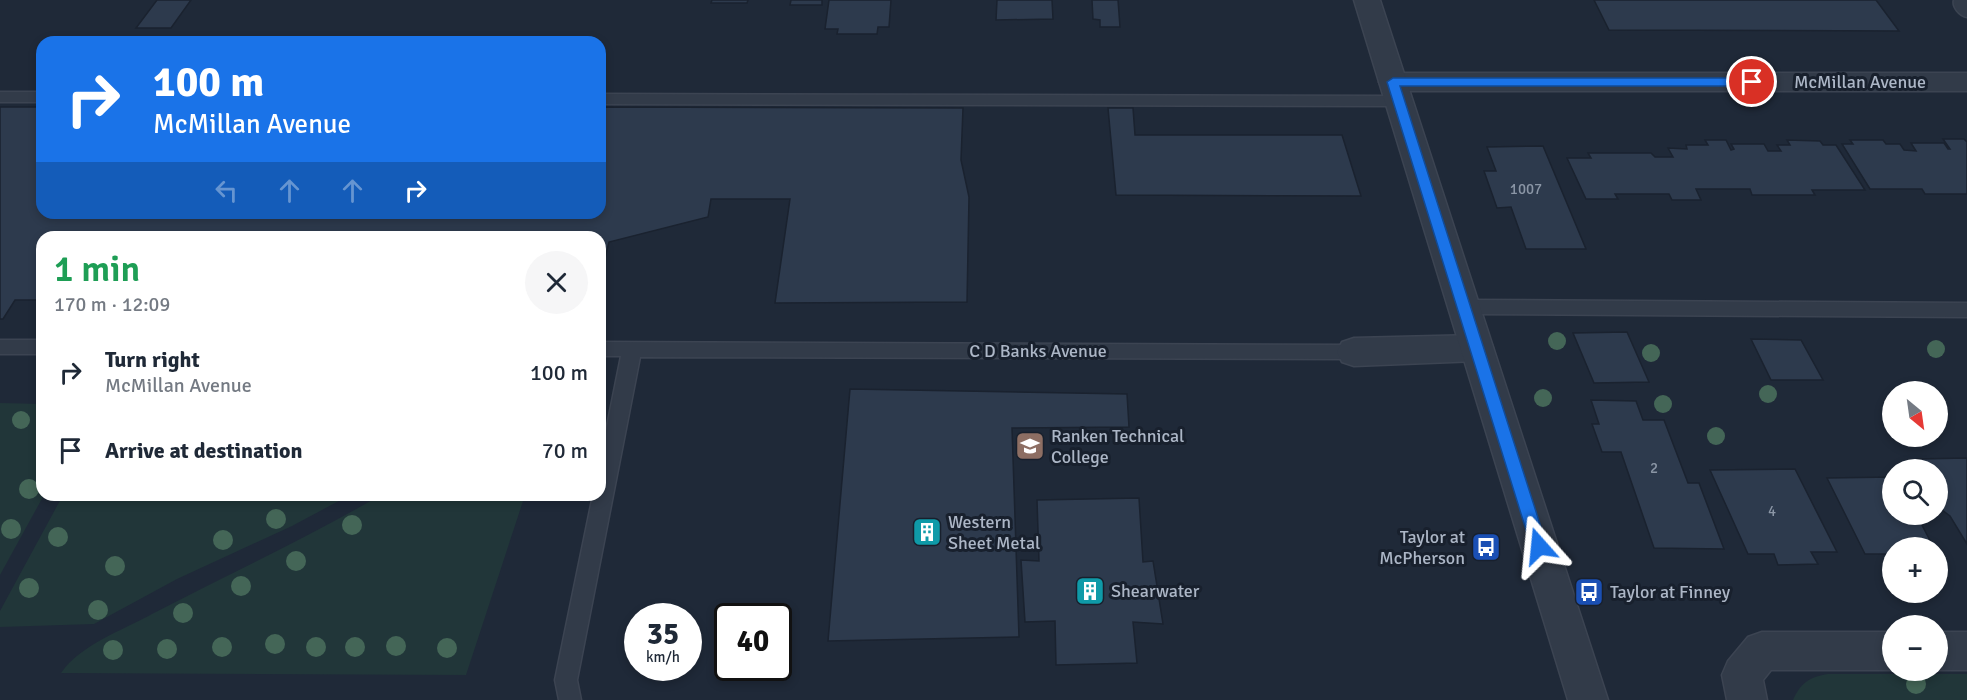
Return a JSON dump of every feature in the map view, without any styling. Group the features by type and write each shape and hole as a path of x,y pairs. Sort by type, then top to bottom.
{"street":[{"path":"1367,0 1588,700"},
{"name":"McMillan Avenue","path":"1396,91 1967,82"},
{"name":"C D Banks Avenue","path":"1354,352 1477,348"},
{"path":"1747,700 1742,675 1762,651 1882,651"},
{"path":"1948,651 1967,651"}],"lane":[{"path":"1961,0 1960,4 1967,13"},
{"path":"606,99 1396,91"},
{"path":"0,97 36,98"},
{"path":"1464,307 1967,310"},
{"path":"0,347 36,347"},
{"name":"C D Banks Avenue","path":"606,349 1354,352"},
{"path":"606,480 632,350"},
{"path":"570,700 566,680 602,501"}],"green space":[{"path":"0,403 36,404 36,501 41,501 0,575"},
{"path":"60,501 339,501 292,526 177,579 94,624 0,627 0,611"},
{"path":"370,501 523,501 466,675 61,673 69,663 90,646"},
{"path":"1828,674 1882,674 1882,681 1948,681 1948,674 1967,674 1967,700 1793,700 1807,681"}],"building":[{"path":"157,0 191,0 171,28 136,28"},
{"path":"712,0 748,0 747,3 711,3"},
{"path":"791,0 822,0 822,5 790,5"},
{"path":"829,0 891,0 889,27 878,27 877,34 837,34 838,29 825,29"},
{"path":"997,0 1052,0 1053,19 996,20"},
{"path":"1092,0 1118,0 1120,27 1100,27 1100,20 1093,19"},
{"path":"1594,0 1876,0 1899,31 1609,30"},
{"path":"0,107 36,107 36,219 606,219 606,107 963,108 961,160 969,197 967,302 775,303 790,199 711,199 708,217 609,242 606,254 606,231 36,231 36,300 15,300 3,319 0,319"},
{"path":"1108,108 1133,108 1135,135 1342,135 1361,196 1116,195"},
{"path":"1943,139 1964,139 1967,142 1967,194 1925,194 1922,189 1870,189 1842,144 1853,144 1850,140 1883,140 1886,144 1900,144 1904,150 1916,151 1911,143 1944,143 1950,149"},
{"path":"1705,140 1726,140 1731,150 1734,149 1731,144 1764,144 1768,151 1781,151 1777,145 1790,145 1787,140 1820,141 1823,145 1836,145 1865,190 1812,190 1815,195 1752,195 1750,189 1696,189 1701,200 1672,200 1669,194 1615,194 1618,199 1586,199 1567,158 1591,158 1588,153 1651,153 1655,157 1673,157 1668,148 1687,149 1686,145 1708,145"},
{"path":"1543,146 1586,249 1526,249 1511,207 1497,208 1484,171 1496,171 1487,147"},
{"path":"1627,332 1649,382 1594,383 1573,333"},
{"path":"1751,339 1801,340 1823,380 1771,380"},
{"name":"Western Sheet Metal","path":"850,389 1127,394 1129,427 1012,428 1019,637 828,641"},
{"path":"1591,400 1636,401 1643,420 1664,420 1688,483 1699,483 1724,549 1654,548 1621,452 1602,452 1592,424 1599,424"},
{"path":"1967,458 1967,544 1948,514 1948,459 1917,459"},
{"path":"1795,469 1837,552 1811,552 1818,564 1778,565 1774,554 1748,554 1710,470"},
{"path":"1882,477 1882,525 1922,525 1928,537 1882,537 1882,554 1865,554 1827,478"},
{"name":"Shearwater","path":"1139,498 1143,562 1153,561 1163,624 1133,622 1137,663 1056,665 1055,621 1025,622 1021,560 1039,561 1037,500"}],"place":[{"name":"Ranken Technical College","path":"1030,446"},
{"name":"Western Sheet Metal","path":"927,532"},
{"name":"Taylor at McPherson","path":"1486,547"},
{"name":"Shearwater","path":"1090,591"},
{"name":"Taylor at Finney","path":"1589,592"}],"route":[{"path":"1539,546 1393,82 1752,82"}]}
